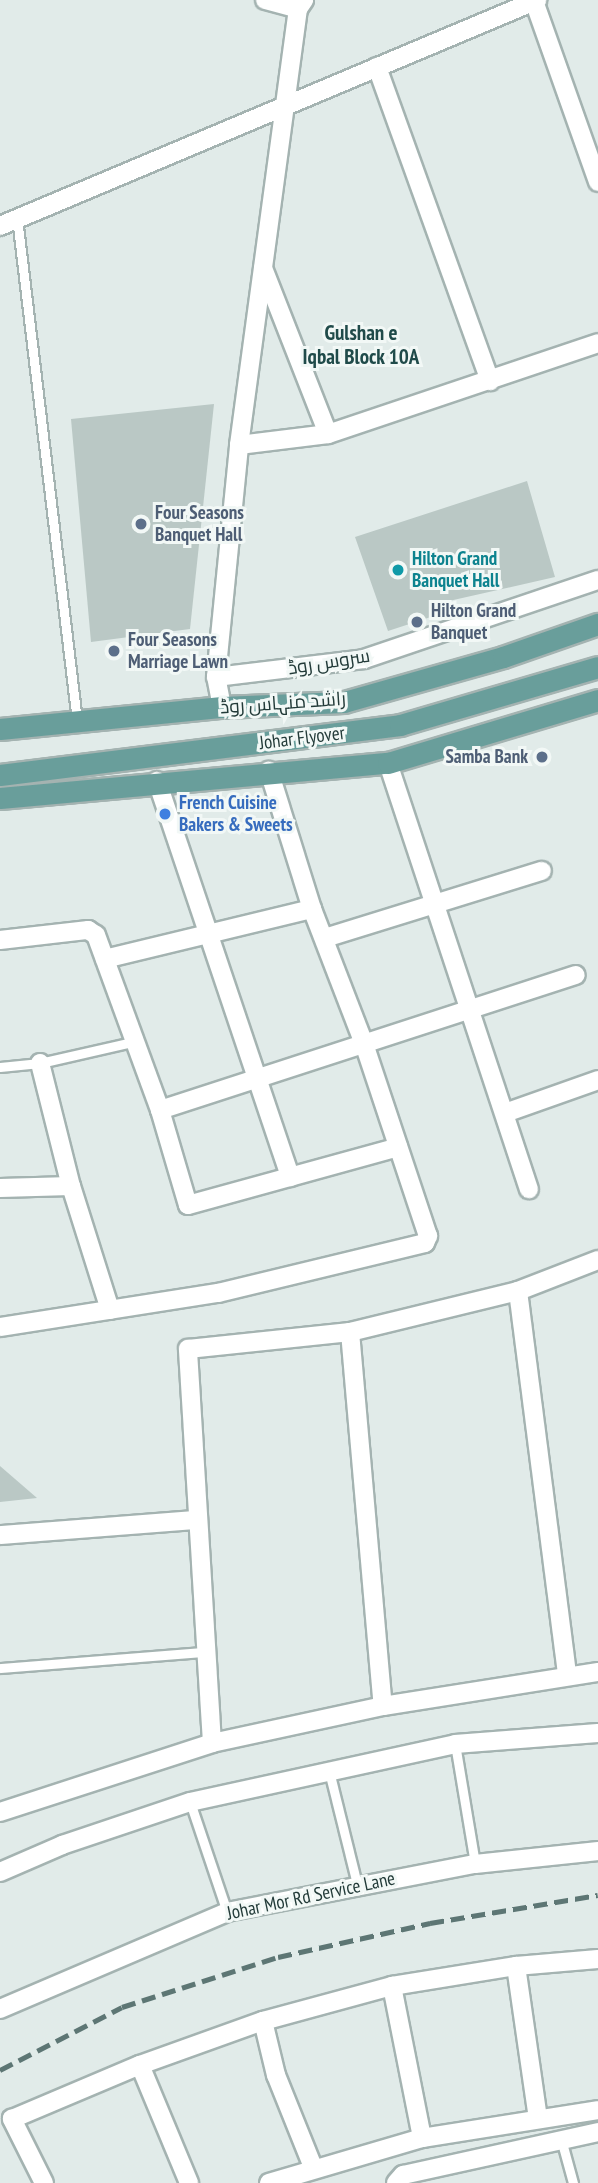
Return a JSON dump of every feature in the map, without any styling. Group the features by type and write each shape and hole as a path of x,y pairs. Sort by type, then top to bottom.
{"main road":[{"name":"راشد منہاس روڈ","path":"0,729 222,708 344,702 503,657 598,624"},
{"name":"Johar Flyover","path":"0,775 400,725 598,667"},
{"path":"0,798 157,781 388,763 598,700"}],"street":[{"path":"222,708 216,677 239,445 301,4 265,0"},
{"path":"0,226 377,67 512,4 536,1 598,182"},
{"path":"377,67 489,381"},
{"path":"263,266 328,435"},
{"path":"239,445 328,435 598,343"},
{"name":"سروس روڈ","path":"216,677 364,659 598,580"},
{"path":"388,763 471,1007 529,1189"},
{"path":"0,1327 218,1293 420,1247 428,1236 363,1041 312,909 270,771"},
{"path":"157,781 290,1177"},
{"path":"325,938 542,871"},
{"path":"105,959 312,909"},
{"path":"0,940 88,930 96,935 132,1042 160,1110 188,1205 398,1147"},
{"path":"160,1110 363,1041 576,975"},
{"path":"40,1063 71,1186 110,1310"},
{"path":"505,1113 598,1080"},
{"path":"0,1188 71,1186"},
{"path":"212,1743 195,1520 188,1349 350,1332 518,1291 598,1260"},
{"path":"518,1291 566,1674"},
{"path":"350,1332 383,1706"},
{"path":"0,1535 195,1520"},
{"path":"0,1812 212,1743 383,1706 566,1674 598,1672"},
{"path":"0,1872 62,1845 190,1802 455,1744 598,1733"},
{"name":"Johar Mor Rd Service Lane","path":"0,2009 227,1912 357,1884 475,1864 598,1852"},
{"path":"44,2183 12,2119 140,2065 263,2021 391,1986 516,1966 598,1959"},
{"path":"516,1966 538,2118"},
{"path":"391,1986 422,2138"},
{"path":"263,2021 276,2076 313,2167"},
{"path":"140,2065 189,2183"},
{"path":"269,2183 313,2167 422,2138 598,2110"},
{"path":"396,2183 402,2175 560,2137 598,2132"}],"lane":[{"path":"17,218 76,720"},
{"path":"0,1067 40,1063 132,1042"},
{"path":"0,1668 204,1652"},
{"path":"455,1744 475,1864"},
{"path":"329,1771 357,1884"},
{"path":"190,1802 227,1912"},
{"path":"560,2137 573,2183"}],"building":[{"name":"Four Seasons Banquet Hall","path":"214,404 190,629 91,642 71,419"},
{"path":"527,481 555,577 440,603 443,613 388,631 355,537"},
{"path":"0,1466 37,1498 0,1502"}],"railway":[{"path":"0,2070 122,2007 278,1957 430,1923 598,1895"}],"place":[{"name":"Four Seasons Banquet Hall","path":"141,524"},
{"name":"Hilton Grand Banquet Hall","path":"398,570"},
{"name":"Hilton Grand Banquet","path":"417,622"},
{"name":"Four Seasons Marriage Lawn","path":"114,651"},
{"name":"Samba Bank","path":"542,757"},
{"name":"French Cuisine Bakers & Sweets","path":"165,814"}],"district":[{"name":"Gulshan e Iqbal Block 10A","path":"361,345"}]}
